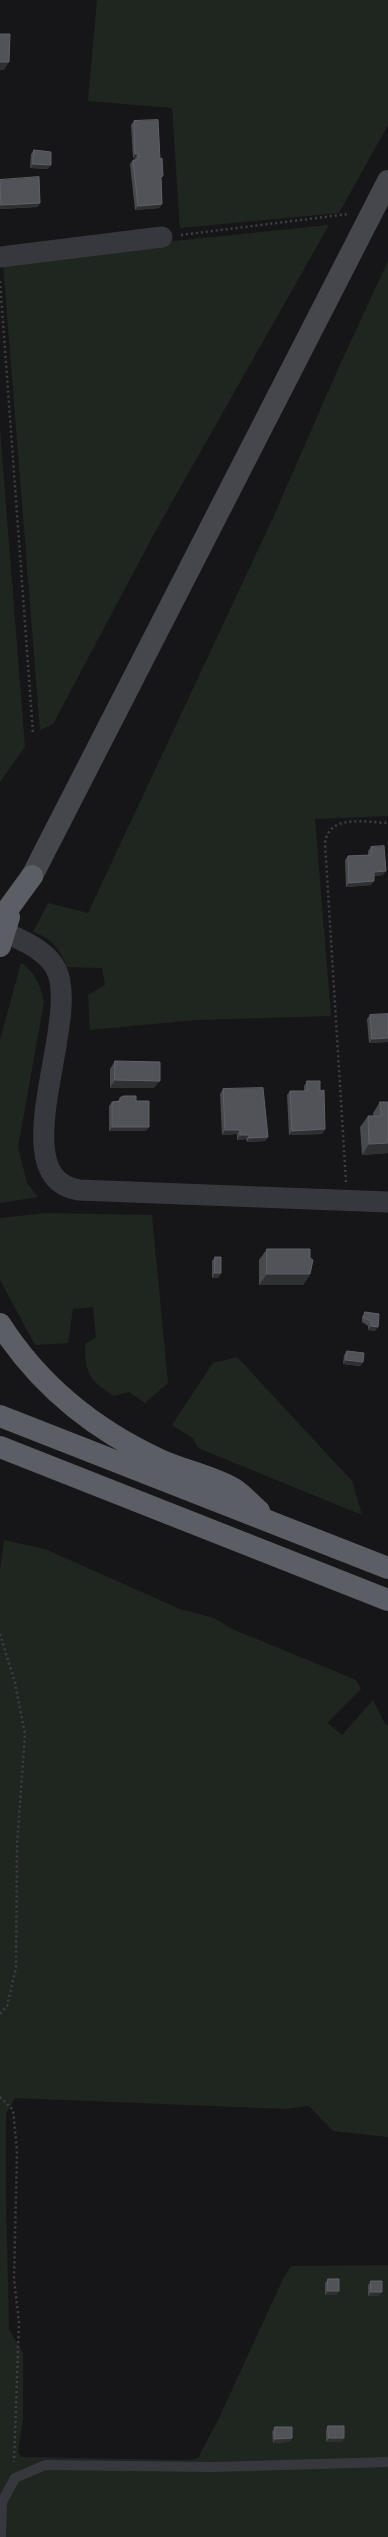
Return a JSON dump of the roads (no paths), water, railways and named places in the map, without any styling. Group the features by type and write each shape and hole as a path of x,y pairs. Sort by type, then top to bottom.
{"highway":[{"path":"0,946 3,923 32,876"},
{"path":"0,1324 26,1361 47,1383 90,1421 137,1449 234,1490 271,1521"},
{"path":"0,1416 388,1568"},
{"path":"0,1447 388,1600"}],"main road":[{"path":"32,876 388,181"}],"street":[{"path":"0,257 162,237"},
{"path":"3,923 42,952 50,960 60,980 60,1001 47,1057 34,1143 38,1162 54,1182 70,1189 78,1190 388,1202"}],"lane":[{"path":"1,2537 2,2502 15,2478 46,2465 213,2468 388,2462"}]}
